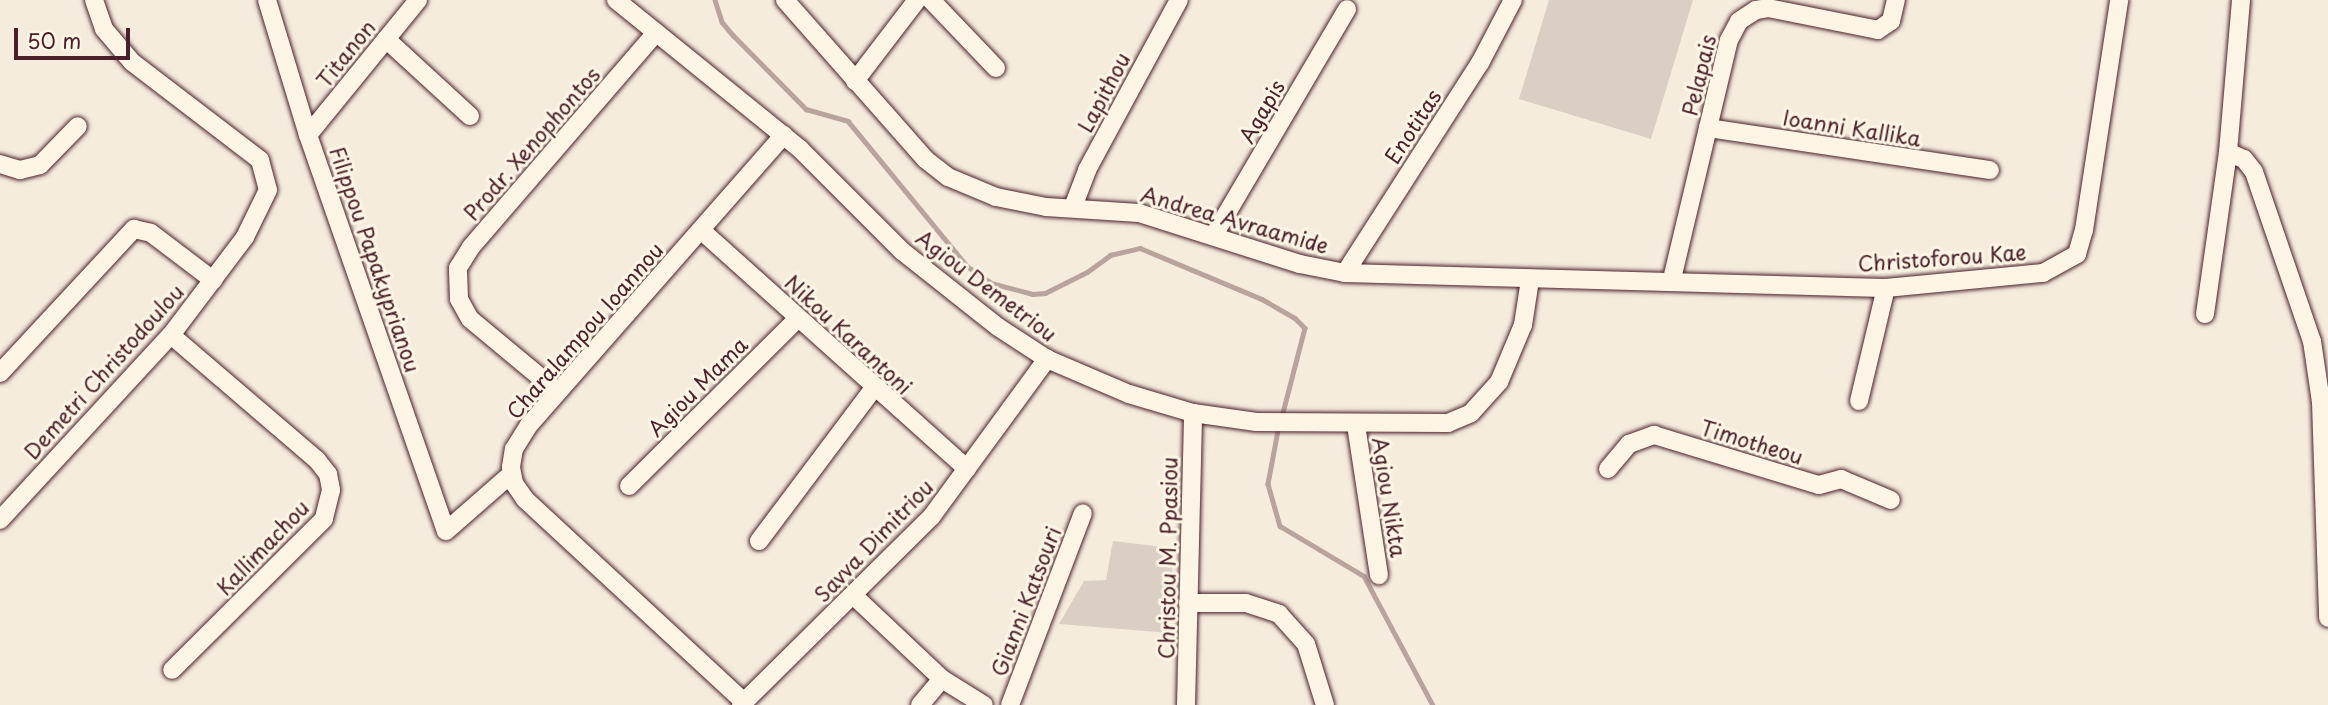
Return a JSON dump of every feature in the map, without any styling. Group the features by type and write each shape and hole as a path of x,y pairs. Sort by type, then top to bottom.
{"street":[{"name":"Demetri Christodoulou","path":"3,510 172,335 263,206 268,190 260,160 132,62 104,29 94,0"},
{"name":"Filippou Papakyprianou","path":"267,0 309,135 446,531 511,474"},
{"name":"Titanon","path":"309,135 418,0"},
{"name":"Agiou Demetriou","path":"616,0 834,178 902,251 1047,359 1129,394 1193,413 1256,422 1437,425 1471,413 1491,394 1507,367 1523,325 1530,280"},
{"name":"Andrea Avraamide","path":"785,0 925,159 948,177 1014,202 1139,213 1300,264 1345,273 1530,280 1672,279"},
{"path":"855,80 917,0"},
{"path":"932,0 996,68"},
{"name":"Lapithou","path":"1073,208 1087,170 1179,0"},
{"name":"Enotitas","path":"1345,273 1480,63 1513,0"},
{"name":"Pelapais","path":"1672,279 1729,40 1744,17 1768,8 1878,30 1891,21 1896,0"},
{"name":"Christoforou Kae","path":"1672,279 1885,288 2043,273 2077,254 2084,230 2119,0"},
{"path":"2205,314 2228,152 2241,0"},
{"name":"Agapis","path":"1214,235 1347,9"},
{"name":"Prodr. Xenophontos","path":"558,392 470,319 457,289 458,268 471,247 656,33"},
{"path":"386,39 470,116"},
{"path":"0,164 20,170 40,165 78,126"},
{"name":"Ioanni Kallika","path":"1708,128 1990,170"},
{"name":"Charalampou Ioannou","path":"511,474 518,441 784,135"},
{"path":"2228,152 2244,159 2254,172 2312,341 2326,472 2328,618"},
{"path":"0,373 134,229 151,233 213,280"},
{"name":"Nikou Karantoni","path":"702,231 873,389 967,469"},
{"path":"1859,401 1885,288"},
{"name":"Agiou Mama","path":"628,486 798,317"},
{"name":"Kallimachou","path":"172,335 317,460 328,474 331,490 324,519 172,670"},
{"name":"Savva Dimitriou","path":"742,704 924,525 1047,359"},
{"path":"759,541 873,389"},
{"name":"Christou M. Ppasiou","path":"1186,705 1193,413"},
{"name":"Agiou Nikta","path":"1356,425 1380,575"},
{"name":"Timotheou","path":"1608,469 1629,444 1654,436 1819,485 1840,479 1891,500"},
{"path":"511,474 526,499 742,704"},
{"name":"Gianni Katsouri","path":"1010,705 1083,513"},
{"path":"854,596 943,679 984,705"},
{"path":"1188,603 1246,603 1279,614 1294,626 1311,653 1325,705"},
{"path":"920,705 943,679"}],"shaded area":[{"path":"1549,0 1693,0 1651,139 1519,99"},
{"path":"1113,541 1173,548 1170,633 1059,624 1084,581 1106,580"}],"waterway":[{"path":"715,0 722,22 733,35 806,109 848,121 967,266 991,283 1033,294 1045,293 1087,272 1110,255 1140,248 1262,299 1295,318 1305,328 1282,417"},
{"path":"1279,425 1268,484 1280,526 1364,576 1433,705"}]}
